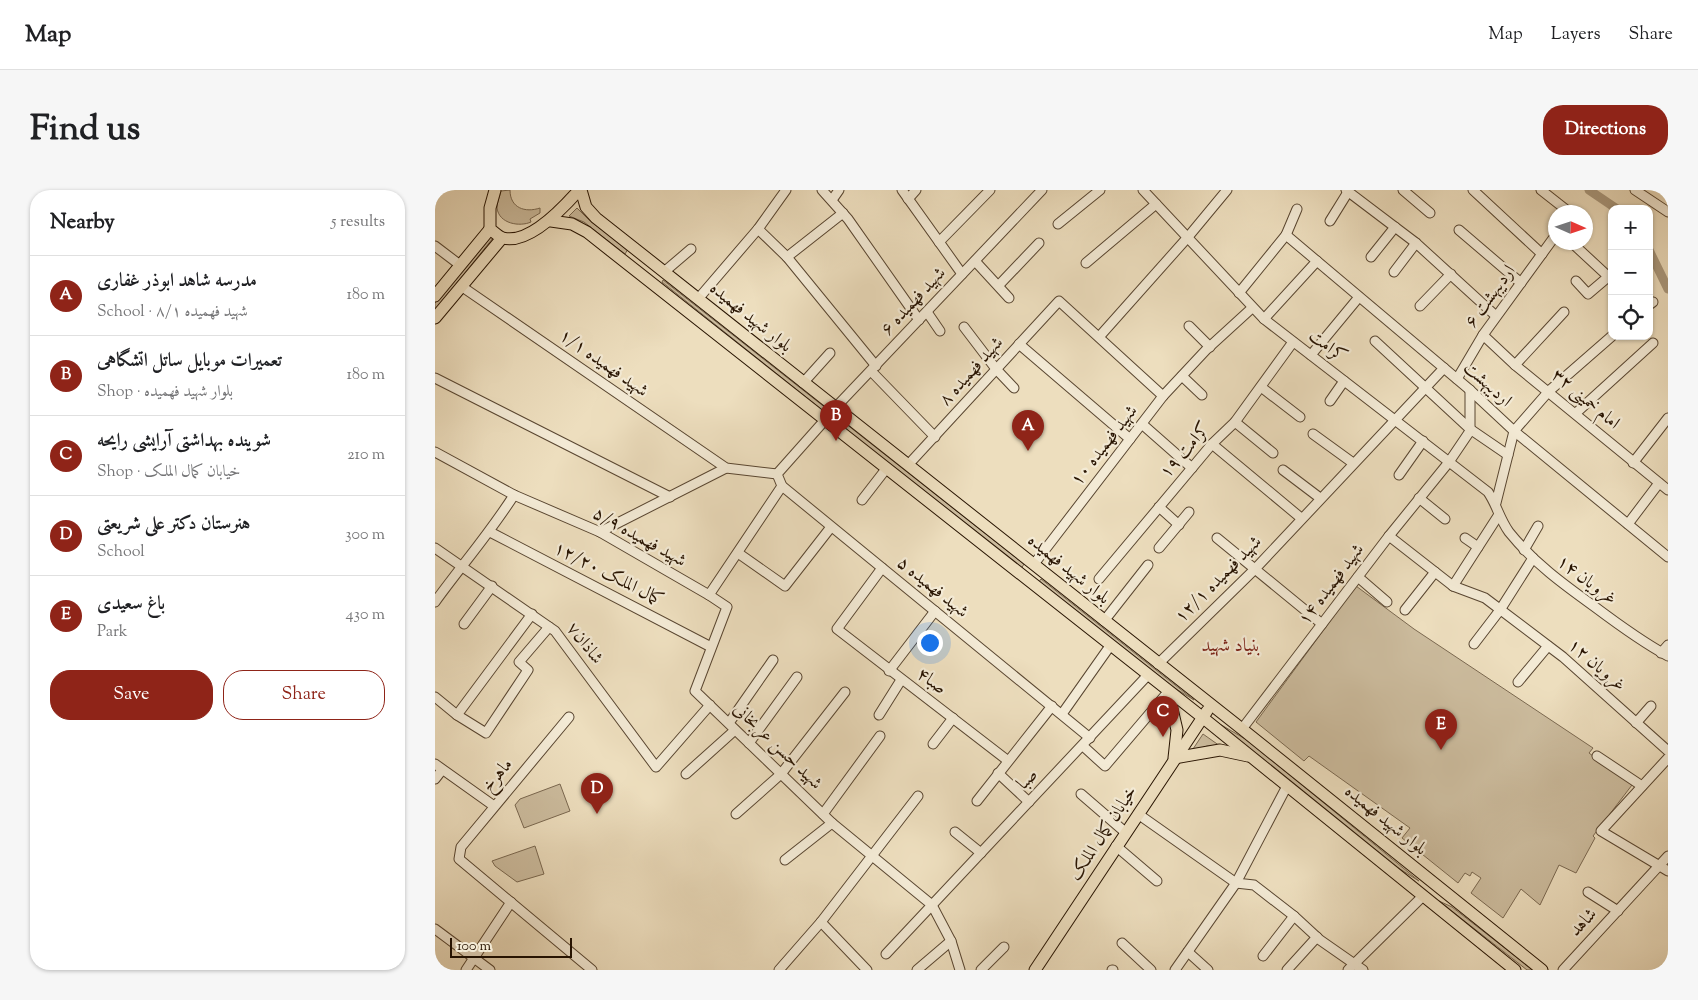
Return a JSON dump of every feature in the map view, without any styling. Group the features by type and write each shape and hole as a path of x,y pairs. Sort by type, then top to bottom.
{"main road":[{"path":"435,296 490,229 490,208 495,190"},
{"path":"435,318 501,238 520,236 551,221 580,190"},
{"name":"بلوار شهید فهمیده","path":"580,190 586,207 596,218 1158,664 1243,729 1542,970"},
{"name":"بلوار شهید فهمیده","path":"551,221 572,224 587,232 627,263 1147,676 1202,717 1515,970"},
{"path":"490,229 501,238"},
{"path":"627,263 637,251"},
{"path":"1193,691 1203,692 1236,716 1243,729"},
{"path":"1168,692 1177,730 1174,758 1220,750 1250,756"},
{"name":"خیابان کمال الملک","path":"1035,970 1211,705"},
{"path":"1423,896 1435,883"}],"street":[{"path":"698,300 758,229 786,190"},
{"path":"822,190 843,213 919,320"},
{"path":"832,200 839,190"},
{"path":"902,190 962,274"},
{"path":"908,198 916,190"},
{"path":"939,242 990,190"},
{"name":"شهید فهمیده ۶","path":"835,408 1042,190"},
{"path":"1058,224 1101,190"},
{"name":"کرامت","path":"1143,190 1264,319 1488,492 1496,503"},
{"path":"1163,396 1099,337 1227,190"},
{"path":"1403,190 1430,213"},
{"path":"1473,190 1542,254"},
{"path":"1541,190 1563,205"},
{"path":"1637,190 1668,212"},
{"path":"1330,221 1347,191 1416,243 1496,316"},
{"path":"1086,263 1156,204"},
{"path":"1239,293 1286,235 1297,208"},
{"path":"787,257 843,213"},
{"path":"1371,257 1395,227"},
{"path":"758,229 787,257 908,411 935,437"},
{"path":"1459,230 1521,283"},
{"name":"اردیبهشت","path":"1286,235 1470,390 1514,431 1668,556"},
{"path":"999,285 1039,243"},
{"path":"1393,272 1416,243"},
{"path":"435,246 460,265"},
{"name":"اردیبهشت ۶","path":"1457,379 1483,334 1548,246"},
{"path":"664,272 691,248"},
{"path":"1579,250 1608,277"},
{"path":"975,261 1009,298"},
{"path":"1264,319 1317,261"},
{"path":"1420,306 1451,274"},
{"path":"1576,281 1589,294 1608,280"},
{"name":"شهید فهمیده ۱/۱","path":"461,286 727,468"},
{"path":"1311,355 1359,297"},
{"name":"شهید فهمیده ۸","path":"908,466 1059,301 1099,337"},
{"name":"شهید فهمیده ۱۰","path":"1034,564 1163,396 1208,349 1252,308"},
{"path":"927,312 940,331"},
{"path":"1515,364 1564,312"},
{"path":"1189,326 1208,349"},
{"path":"964,327 996,370 1014,388"},
{"name":"امام خمینی ۳۲","path":"1483,334 1515,364 1668,490"},
{"path":"1453,586 1498,516 1496,503 1514,431 1549,391 1608,339"},
{"path":"1375,341 1470,429 1508,455"},
{"name":"کرامت ۱۹","path":"1099,580 1212,444 1235,422 1293,342"},
{"path":"1576,413 1653,343"},
{"path":"1019,344 1130,439"},
{"path":"803,383 830,353"},
{"name":"شهید فهمیده ۱۲/۱","path":"1158,664 1255,569 1444,368"},
{"path":"1182,376 1202,395"},
{"path":"435,378 671,497"},
{"path":"1330,402 1344,381"},
{"path":"1261,387 1300,417"},
{"path":"1470,390 1470,429"},
{"path":"1633,463 1668,418"},
{"path":"777,474 825,420"},
{"path":"1235,422 1273,452"},
{"path":"1142,424 1192,468"},
{"name":"شهید فهمیده ۱۴","path":"1243,729 1389,536 1449,462 1470,429"},
{"path":"1313,434 1353,464"},
{"path":"1399,475 1423,441"},
{"path":"1212,444 1301,518"},
{"name":"شهید فهمیده ۵/۹","path":"435,452 514,495 600,532 727,607 711,647"},
{"path":"600,532 727,468 777,474"},
{"path":"862,500 886,469"},
{"path":"1283,470 1320,498"},
{"path":"709,595 782,486 777,474"},
{"path":"1628,524 1659,483"},
{"name":"شهید فهمیده ۵","path":"782,486 1091,738"},
{"path":"435,602 462,565 490,532 514,495"},
{"path":"1419,498 1445,519"},
{"path":"1159,507 1179,525"},
{"path":"1159,548 1189,512"},
{"name":"غرویان ۱۴","path":"1498,516 1524,550 1543,569 1644,644 1665,654"},
{"path":"1524,550 1538,526"},
{"path":"738,553 785,586 831,527"},
{"name":"کمال الملک ۱۲/۲۰","path":"490,532 711,647"},
{"name":"غرویان ۱۲","path":"1389,536 1453,586 1485,598 1548,646 1668,750"},
{"path":"1217,538 1322,624"},
{"path":"1465,538 1478,547"},
{"name":"شاذان۷","path":"435,548 555,631 656,767 710,705"},
{"path":"1474,644 1500,610 1533,558"},
{"path":"1104,621 1148,565"},
{"name":"صبا۴","path":"882,568 837,629 889,671 1007,760"},
{"path":"1405,610 1435,572"},
{"path":"1358,577 1387,602"},
{"path":"464,624 492,586"},
{"path":"889,671 935,611"},
{"path":"457,715 532,614"},
{"path":"435,697 457,715 487,733 528,670 519,662 549,627"},
{"path":"1665,654 1668,644"},
{"path":"1061,714 1110,646"},
{"path":"1518,682 1548,646"},
{"name":"شهید حسن عربخانی","path":"711,647 695,691 832,823 932,905"},
{"path":"686,774 732,727 773,660"},
{"name":"صبا","path":"886,954 1091,738 1147,676"},
{"path":"749,743 797,677"},
{"path":"879,716 901,680"},
{"path":"735,814 781,774 845,692"},
{"path":"1083,746 1105,766 1168,692"},
{"path":"977,801 1007,760 1052,706"},
{"path":"1636,723 1651,706"},
{"name":"ماهرخ","path":"511,902 459,859 461,847 569,717"},
{"path":"933,744 953,718"},
{"path":"823,814 880,736"},
{"path":"1597,756 1642,786"},
{"path":"1668,758 1601,831 1668,871"},
{"path":"435,779 439,767 494,806"},
{"path":"998,773 1029,802"},
{"path":"1175,970 1236,883 1287,786"},
{"path":"1081,794 1125,832"},
{"path":"786,968 918,796"},
{"path":"1138,814 1236,883 1254,885 1294,916 1350,967 1363,970"},
{"path":"785,860 832,823"},
{"path":"955,832 981,853"},
{"path":"1116,846 1157,881"},
{"name":"شاهد","path":"1563,970 1668,856"},
{"path":"1588,892 1618,911"},
{"path":"1350,967 1423,896"},
{"path":"466,970 511,902 592,970"},
{"path":"932,905 951,941 960,970"},
{"path":"1263,956 1294,916"},
{"path":"821,922 867,970"},
{"path":"435,929 490,970"},
{"path":"1287,970 1317,937"},
{"path":"917,970 951,941"},
{"path":"1121,942 1151,970"},
{"path":"981,970 1004,947"},
{"path":"1188,952 1208,970"}],"shaded area":[{"path":"510,190 513,201 519,208 529,210 540,208 540,213 530,219 531,222 516,224 502,218 497,208 501,191"},
{"path":"577,208 590,221 628,249 625,254 584,222 569,216"},
{"path":"490,235 493,238 435,310 435,303"},
{"path":"663,280 1024,564 1021,569 662,282"},
{"path":"1041,579 1194,700 1168,684 1038,583"},
{"path":"1356,586 1414,629 1593,748 1589,753 1632,785 1593,836 1595,838 1576,873 1559,865 1540,905 1521,889 1503,918 1471,893 1481,878 1472,872 1470,876 1465,873 1458,883 1402,838 1410,828 1309,756 1304,761 1256,722"},
{"path":"1218,723 1247,740 1419,881 1395,866"},
{"path":"1203,734 1220,746 1207,746 1191,752"},
{"path":"560,784 570,811 524,828 515,805 520,799"},
{"path":"535,846 544,874 517,882 495,866 492,861"},
{"path":"1439,901 1452,907 1533,970 1527,970"}],"waterway":[{"path":"1589,190 1611,205"},
{"path":"1653,258 1668,289"}],"place":[{"name":"تعمیرات موبایل ساتل اتشگاهی","path":"836,441"},
{"name":"مدرسه شاهد ابوذر غفاری","path":"1028,451"},
{"name":"شوینده بهداشتی آرایشی رایحه","path":"1163,737"},
{"name":"باغ سعیدی","path":"1441,750"},
{"name":"هنرستان دکتر علی شریعتی","path":"597,814"}],"district":[{"name":"بنیاد شهید","path":"1231,646"}]}
